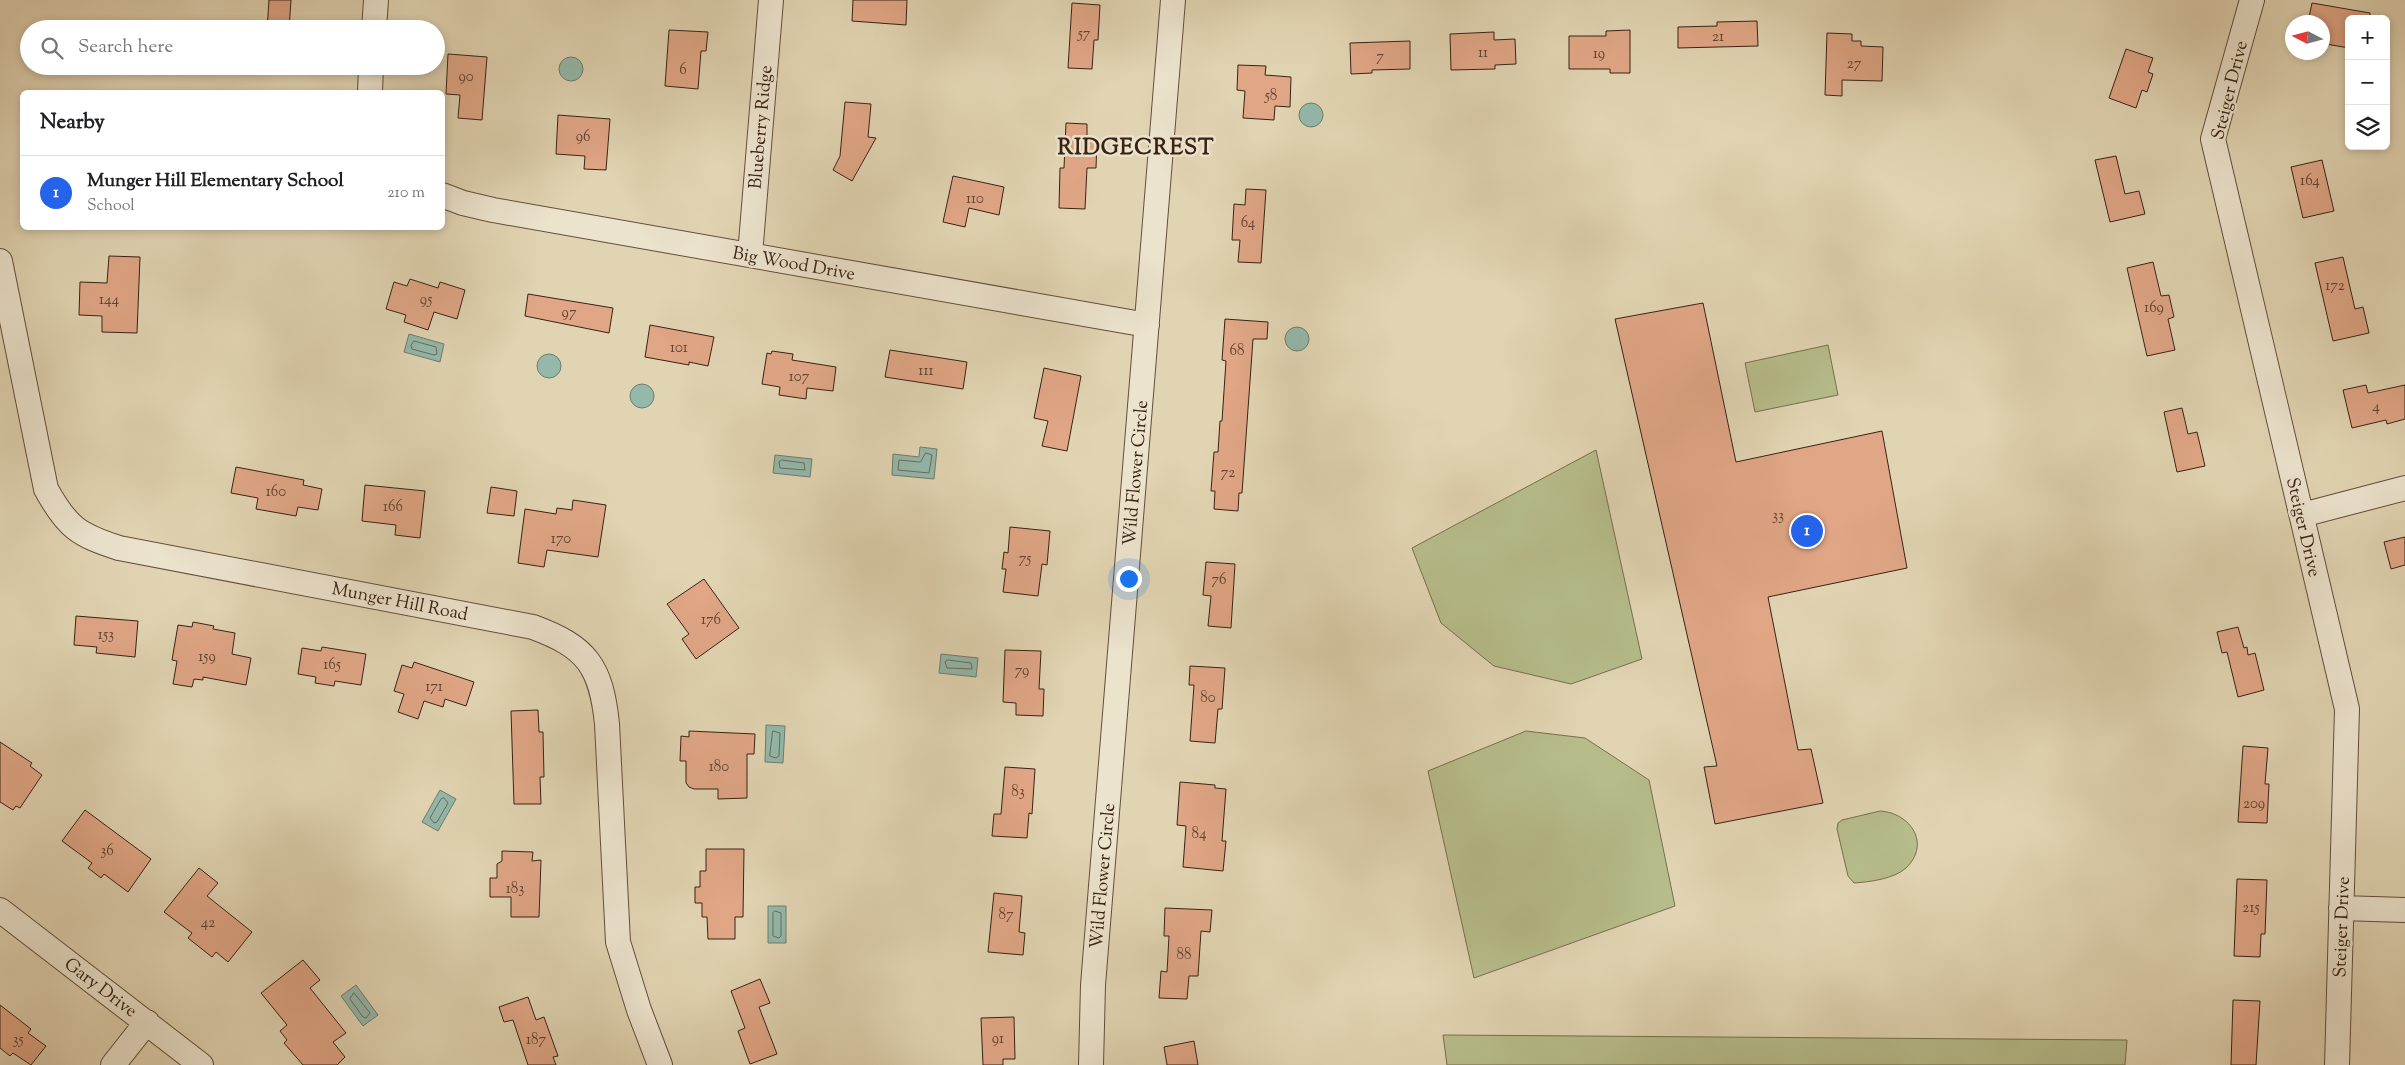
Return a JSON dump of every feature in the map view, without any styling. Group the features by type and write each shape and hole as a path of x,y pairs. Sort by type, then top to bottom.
{"street":[{"path":"375,20 376,0"},
{"name":"Blueberry Ridge","path":"750,255 771,0"},
{"name":"Wild Flower Circle","path":"1091,1065 1093,984 1173,0"},
{"name":"Steiger Drive","path":"2252,0 2213,139 2347,709 2337,1065"},
{"path":"370,90 371,75"},
{"name":"Big Wood Drive","path":"445,196 463,203 494,210 1147,326"},
{"name":"Munger Hill Road","path":"0,261 46,489 56,508 70,525 91,539 119,548 532,627 572,645 589,662 599,678 605,706 618,942 660,1065"},
{"path":"2302,515 2405,488"},
{"path":"2342,908 2405,910"},
{"name":"Gary Drive","path":"0,910 201,1065"},
{"path":"113,1065 147,1022"}],"green space":[{"path":"1828,345 1838,395 1755,412 1745,363"},
{"path":"1596,450 1642,659 1571,684 1494,666 1441,623 1412,548"},
{"path":"1526,731 1585,738 1649,780 1675,906 1474,978 1428,771"},
{"path":"1880,811 1901,817 1908,824 1914,831 1917,849 1913,859 1901,872 1881,879 1854,883 1848,876 1837,829 1838,823 1842,820"},
{"path":"1443,1035 2127,1040 2125,1065 1447,1065"}],"water":[{"path":"571,57 576,58 582,64 582,74 576,80 571,81 566,80 560,74 559,69 560,64 566,58"},
{"path":"1311,103 1316,104 1322,110 1322,120 1316,126 1311,127 1306,126 1300,120 1299,115 1300,110 1306,104"},
{"path":"1297,327 1302,328 1308,334 1308,344 1302,350 1297,351 1292,350 1286,344 1285,339 1286,334 1292,328"},
{"path":"409,334 444,344 440,362 404,352"},
{"path":"549,354 554,355 560,361 560,371 554,377 549,378 544,377 538,371 537,366 538,361 544,355"},
{"path":"642,384 647,385 653,391 653,401 647,407 642,408 637,407 631,401 630,396 631,391 637,385"},
{"path":"920,447 937,449 934,479 892,475 893,454 919,457"},
{"path":"775,455 812,459 810,477 773,473"},
{"path":"941,654 978,658 976,677 939,673"},
{"path":"766,725 785,726 783,763 765,762"},
{"path":"440,790 456,799 438,831 422,822"},
{"path":"768,906 786,906 786,943 768,943"},
{"path":"356,985 378,1015 363,1026 341,996"}],"building":[{"path":"269,0 291,0 290,20 268,20"},
{"path":"853,0 907,0 906,25 852,21"},
{"path":"1072,3 1100,5 1098,40 1094,40 1092,69 1068,68"},
{"path":"2312,3 2370,13 2370,15 2345,15 2345,47 2330,45 2330,15 2309,15"},
{"path":"1757,21 1758,46 1678,48 1678,27 1717,26 1717,22"},
{"path":"669,30 708,32 706,51 701,51 698,89 665,86"},
{"path":"1630,30 1630,73 1610,73 1610,69 1569,69 1569,36 1606,36 1606,31"},
{"path":"1494,32 1494,40 1515,39 1516,64 1495,65 1495,69 1451,70 1450,34"},
{"path":"1827,33 1852,34 1852,41 1861,41 1861,46 1883,47 1882,81 1842,80 1842,96 1825,95"},
{"path":"1410,41 1410,69 1372,70 1372,73 1351,74 1350,43"},
{"path":"2126,49 2153,58 2148,72 2153,74 2147,92 2142,90 2136,108 2109,98"},
{"path":"448,54 487,57 482,120 458,118 460,95 446,94"},
{"path":"1238,65 1266,66 1265,75 1291,77 1290,107 1275,106 1274,120 1243,118 1245,91 1237,90"},
{"path":"845,102 871,104 868,137 876,138 852,181 833,170 840,156"},
{"path":"558,115 610,119 606,170 584,169 585,156 556,154"},
{"path":"1066,123 1087,124 1087,138 1097,139 1096,168 1087,168 1085,209 1059,208 1060,168 1064,168"},
{"path":"2116,156 2125,194 2139,191 2145,214 2110,222 2095,160"},
{"path":"2322,160 2334,211 2303,218 2291,167"},
{"path":"953,176 1004,187 999,215 969,208 965,227 943,222"},
{"path":"1246,189 1266,190 1261,263 1238,262 1240,240 1232,240 1234,204 1245,205"},
{"path":"109,256 140,257 137,333 102,332 102,316 79,315 80,282 107,283"},
{"path":"2343,257 2355,309 2363,307 2369,333 2333,341 2315,263"},
{"path":"2153,262 2161,296 2169,295 2174,317 2168,319 2175,350 2147,356 2127,268"},
{"path":"410,279 438,288 440,282 465,290 457,319 434,312 428,330 404,322 406,315 386,309 394,282 407,286"},
{"path":"528,294 613,308 609,333 525,316"},
{"path":"1703,303 1736,462 1882,431 1907,568 1768,597 1798,750 1811,749 1823,803 1715,824 1704,767 1717,766 1615,319"},
{"path":"1225,319 1268,322 1267,339 1253,339 1242,493 1239,493 1238,511 1214,509 1215,491 1211,491 1214,452 1218,452 1220,421 1222,421 1226,361 1222,360"},
{"path":"650,325 714,337 708,366 689,362 689,365 645,357"},
{"path":"890,350 967,362 963,389 885,377"},
{"path":"772,351 793,354 792,360 836,367 833,391 807,388 806,399 779,395 780,387 762,384 767,353 771,354"},
{"path":"1044,368 1081,376 1067,451 1042,446 1048,421 1034,418"},
{"path":"2366,385 2368,393 2405,385 2405,419 2387,424 2386,420 2352,428 2343,390"},
{"path":"2182,408 2188,434 2197,432 2205,466 2177,472 2164,412"},
{"path":"236,467 304,480 303,485 322,489 318,510 298,507 296,516 256,509 258,498 231,493"},
{"path":"365,485 425,491 420,538 395,535 396,525 362,521"},
{"path":"491,487 517,491 514,516 487,513"},
{"path":"573,500 606,505 598,557 547,550 544,567 518,563 525,509 556,514 557,508 572,510"},
{"path":"1010,527 1050,531 1047,565 1042,564 1038,596 1003,592 1006,569 1002,569 1004,552 1008,553"},
{"path":"2405,537 2405,565 2391,569 2384,542"},
{"path":"1206,562 1235,564 1231,628 1208,626 1211,596 1203,595"},
{"path":"704,579 739,628 696,659 682,639 689,634 667,604"},
{"path":"76,616 138,621 135,657 96,653 97,647 74,645"},
{"path":"193,622 214,626 213,629 235,633 232,654 251,658 246,685 203,677 203,680 194,679 192,687 173,684 177,661 172,660 178,625 192,627"},
{"path":"2238,627 2244,648 2247,647 2248,655 2255,653 2264,690 2238,697 2227,652 2222,653 2217,632"},
{"path":"322,647 366,654 361,685 335,681 334,686 315,683 316,677 298,674 302,648 321,651"},
{"path":"1005,650 1041,651 1039,689 1044,689 1043,716 1016,715 1016,703 1003,702"},
{"path":"414,662 474,682 466,706 445,699 443,707 424,701 418,719 398,712 404,694 394,691 402,665 412,668"},
{"path":"1190,666 1225,668 1222,709 1218,709 1215,743 1190,741 1194,685 1189,685"},
{"path":"538,710 539,732 543,732 544,777 540,777 541,804 514,804 511,711"},
{"path":"689,731 755,734 754,754 747,754 747,798 718,799 718,789 694,789 689,787 686,783 686,761 680,761 681,736 689,737"},
{"path":"0,742 32,763 30,766 42,775 20,808 16,806 13,810 0,802"},
{"path":"2243,746 2268,748 2265,784 2269,784 2267,823 2238,822"},
{"path":"1005,767 1035,769 1032,814 1029,813 1027,838 992,836 994,814 1001,814"},
{"path":"1180,782 1215,785 1215,788 1226,789 1222,841 1226,841 1223,871 1183,867 1186,826 1177,825"},
{"path":"85,810 151,859 128,892 104,874 101,878 88,868 92,863 62,841"},
{"path":"706,849 744,849 743,917 735,917 735,939 708,939 707,917 702,917 702,903 695,903 695,887 700,887 700,871 706,871"},
{"path":"502,851 533,852 532,861 541,860 539,917 511,917 511,897 490,897 490,878 497,878 497,864 502,861"},
{"path":"199,868 218,883 207,896 252,932 228,962 216,952 212,957 188,938 192,933 164,912"},
{"path":"2237,879 2267,880 2265,934 2261,934 2260,957 2234,956"},
{"path":"994,893 1022,896 1019,932 1025,933 1023,955 988,952"},
{"path":"1165,908 1212,910 1210,932 1201,931 1198,976 1189,976 1187,999 1159,998 1161,971 1167,972 1169,936 1164,936"},
{"path":"303,960 320,980 310,988 346,1033 333,1042 345,1057 337,1065 303,1065 284,1043 287,1040 280,1031 287,1025 261,993"},
{"path":"760,979 770,1003 759,1007 777,1054 750,1064 738,1031 745,1028 731,991"},
{"path":"528,997 536,1020 544,1017 558,1056 553,1057 556,1065 528,1065 513,1020 504,1022 499,1007"},
{"path":"2233,1000 2260,1001 2256,1065 2231,1065"},
{"path":"0,1005 31,1029 28,1033 46,1046 31,1065 13,1053 10,1056 0,1048"},
{"path":"1014,1017 1015,1059 1003,1059 1003,1065 983,1065 981,1018"},
{"path":"1194,1041 1198,1065 1167,1065 1164,1047"}],"place":[{"name":"Munger Hill Elementary School","path":"1807,531"}],"district":[{"name":"RIDGECREST","path":"1136,146"}]}
